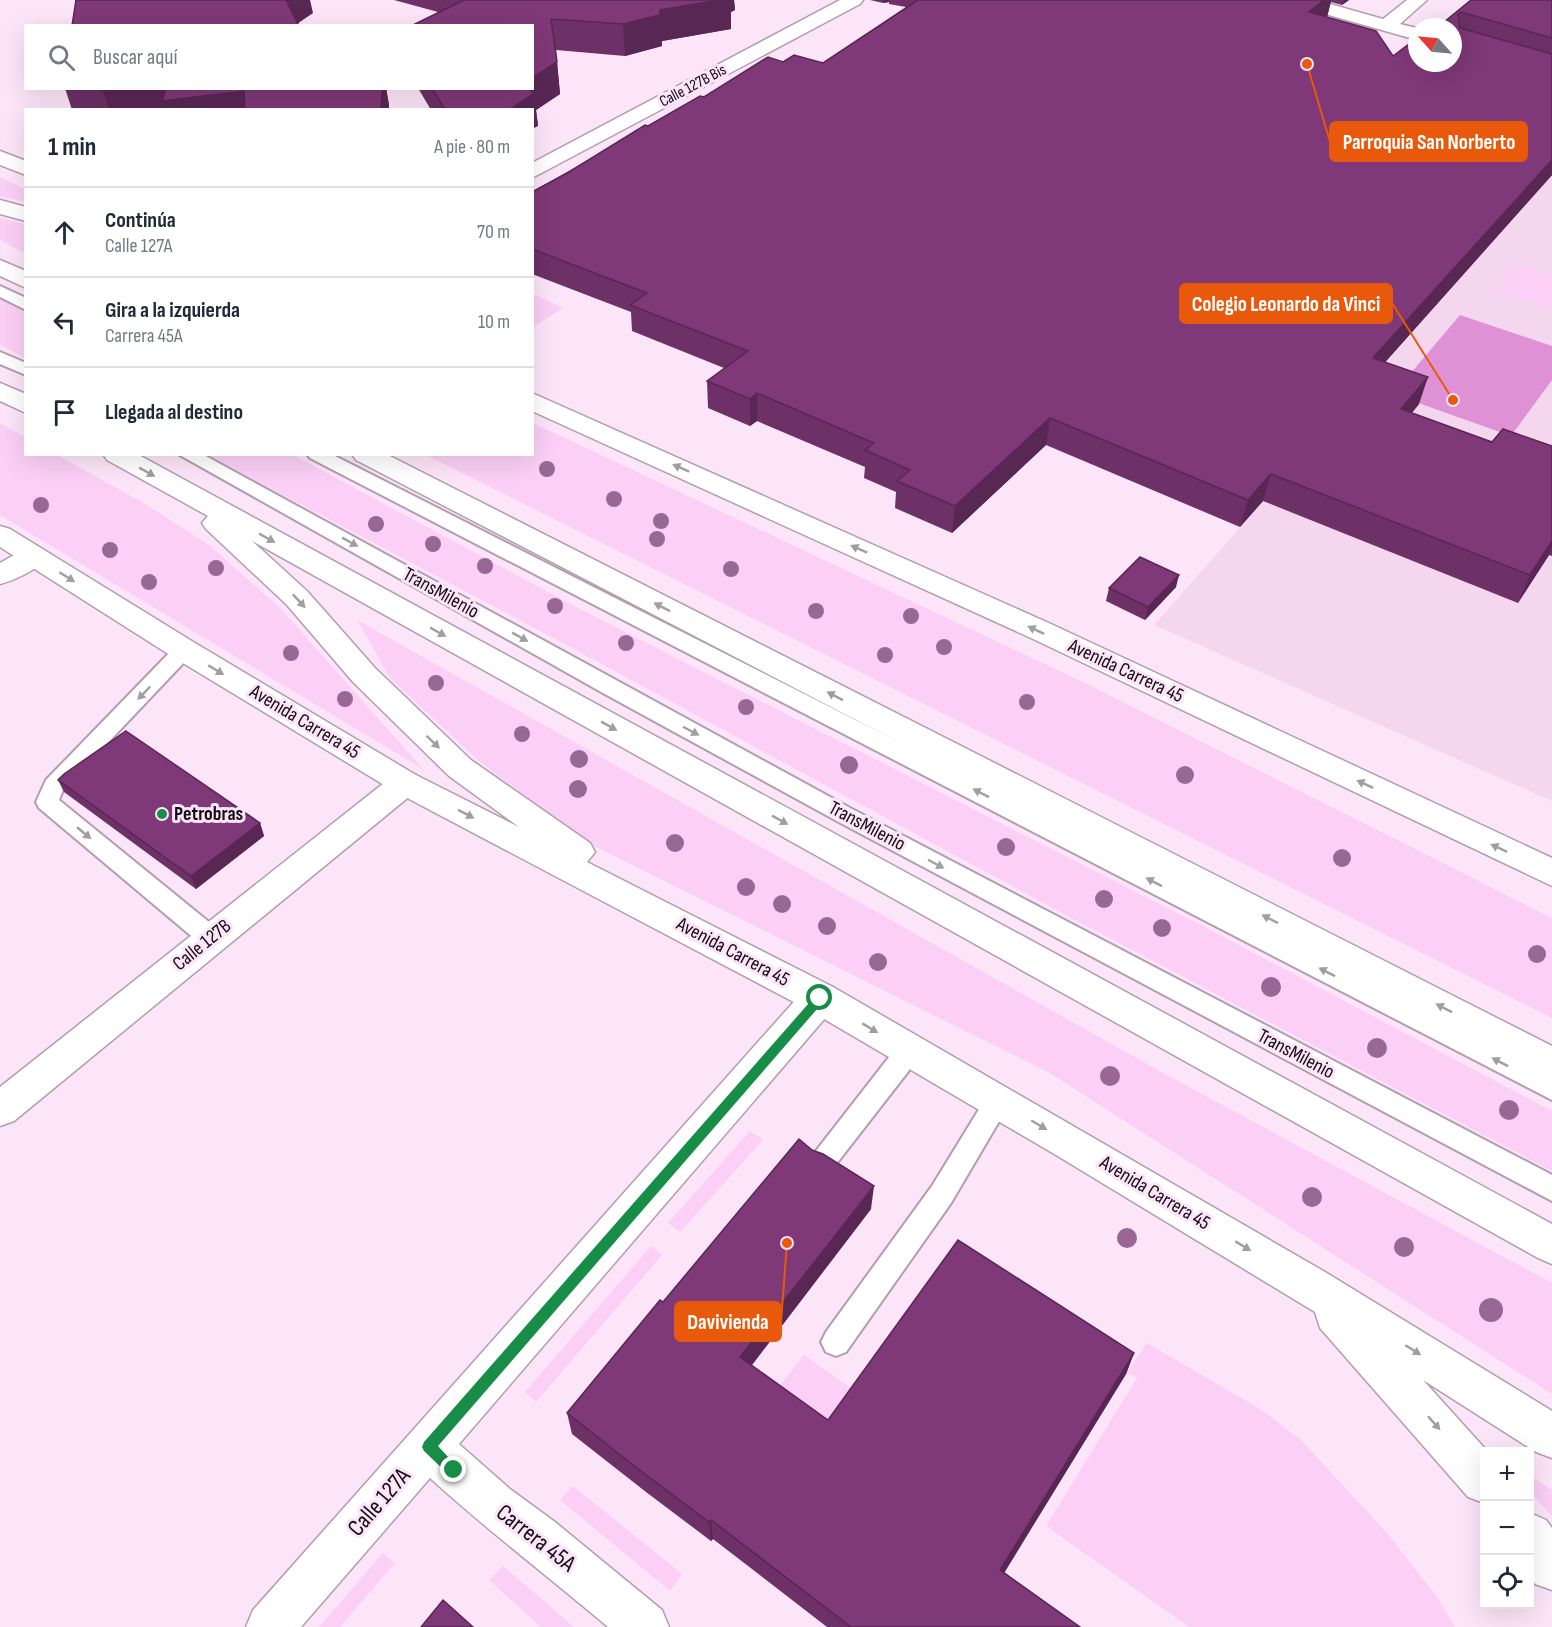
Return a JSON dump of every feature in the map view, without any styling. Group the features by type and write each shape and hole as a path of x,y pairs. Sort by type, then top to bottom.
{"main road":[{"name":"Calle 127B Bis","path":"534,171 854,0"},
{"path":"1296,0 1408,32"},
{"path":"1386,26 1418,0"},
{"path":"0,157 24,168"},
{"path":"0,207 24,213"},
{"path":"0,267 24,279"},
{"path":"0,391 24,404"},
{"name":"Avenida Carrera 45","path":"534,402 1041,632 1552,873"},
{"path":"120,456 1552,1245"},
{"path":"369,456 1552,1064"},
{"path":"179,489 297,598 364,675 460,768 674,920"},
{"name":"Avenida Carrera 45","path":"0,535 184,651 405,783 674,920 820,998 999,1101 1310,1286 1552,1436"},
{"path":"0,575 33,556"},
{"name":"Calle 127B","path":"0,1109 405,783"},
{"name":"Calle 127A","path":"270,1627 820,998"},
{"path":"1310,1286 1480,1475"},
{"name":"Carrera 45A","path":"429,1447 494,1505 530,1531 645,1627"},
{"path":"1534,1542 1552,1567"}],"lane":[{"path":"0,291 24,303"},
{"path":"0,357 24,369"},
{"name":"TransMilenio","path":"191,456 291,509 609,687 1013,905 1552,1189"},
{"path":"320,456 1040,823 1552,1089"},
{"path":"184,651 54,786 47,802 211,938"},
{"path":"821,1164 850,1123 886,1083 909,1051"},
{"path":"836,1342 936,1203 979,1137 999,1101"}],"shaded area":[{"path":"1552,175 1552,801 1154,625"},
{"path":"0,177 24,189 24,202 0,196"},
{"path":"0,218 24,224 24,252 0,240"},
{"path":"1519,265 1552,276 1552,308 1497,291"},
{"path":"534,294 563,308 534,326"},
{"path":"0,299 24,311 24,357 0,345"},
{"path":"1460,315 1552,346 1552,380 1511,436 1393,394"},
{"path":"0,423 24,436 24,456 59,456 142,502 209,545 280,608 423,769 0,515"},
{"path":"534,423 1085,683 1552,918 1552,1018 428,456 534,456"},
{"path":"210,456 295,456 578,608 1199,924 1552,1111 1552,1171 1058,911 574,649"},
{"path":"357,620 1165,1074 1552,1283 1552,1394 1048,1072 590,844 479,761 391,679"},
{"path":"750,1131 763,1140 680,1232 668,1223"},
{"path":"651,1246 662,1255 536,1402 525,1392"},
{"path":"1147,1343 1260,1409 1300,1439 1387,1533 1437,1597 1455,1627 1189,1627 1046,1526 1137,1378 1126,1374"},
{"path":"804,1355 913,1432 880,1480 769,1399"},
{"path":"1534,1479 1552,1490 1552,1516 1534,1496"},
{"path":"573,1486 682,1574 670,1591 560,1500"},
{"path":"383,1553 395,1563 340,1627 319,1627"},
{"path":"503,1566 574,1627 541,1627 489,1580"}],"building":[{"path":"76,0 286,0 298,24 72,24"},
{"path":"464,0 720,0 660,10 660,15 623,24 551,19 557,62 534,77 534,24 415,24"},
{"path":"918,0 1324,0 1309,12 1376,31 1393,56 1408,45 1408,72 1462,72 1462,29 1552,54 1552,160 1373,358 1428,377 1401,409 1492,442 1503,429 1552,446 1552,541 1530,575 1271,474 1248,500 1050,418 955,506 897,481 910,470 865,450 874,443 757,393 750,399 707,381 748,351 630,305 647,293 534,250 534,191 645,125 648,126 700,96 704,97 768,57 783,62 794,55 823,63"},
{"path":"1471,0 1552,0 1552,38 1461,12 1458,14 1459,18 1449,18"},
{"path":"165,90 382,90 381,108 245,108 244,91 162,101"},
{"path":"433,90 530,90 535,93 512,108 444,108"},
{"path":"1140,557 1179,575 1148,607 1109,588"},
{"name":"Petrobras","path":"126,731 260,823 191,876 58,780"},
{"path":"799,1139 812,1150 823,1154 874,1186 740,1357 828,1420 958,1240 1134,1353 1000,1570 1080,1627 851,1627 711,1520 709,1522 642,1472 567,1413 660,1300 663,1302"},
{"path":"443,1600 473,1627 421,1627"}],"place":[{"name":"Parroquia San Norberto","path":"1307,64"},
{"name":"Colegio Leonardo da Vinci","path":"1453,400"},
{"name":"Petrobras","path":"162,814"},
{"name":"Davivienda","path":"787,1243"}],"route":[{"path":"454,1470 429,1447 820,998"}]}
